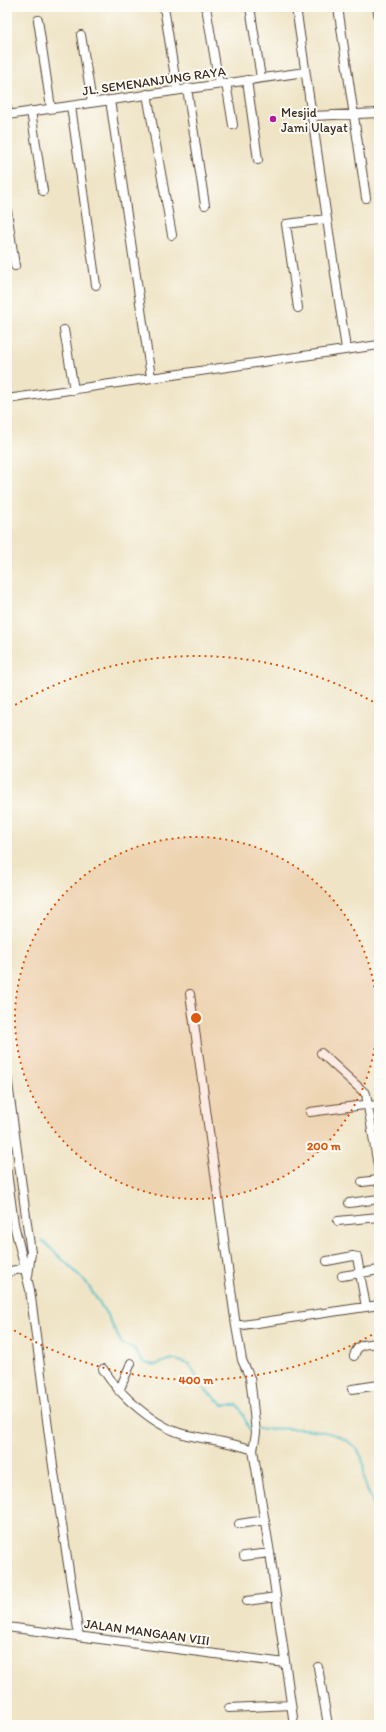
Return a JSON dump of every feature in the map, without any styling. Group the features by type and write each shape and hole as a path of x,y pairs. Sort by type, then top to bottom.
{"street":[{"path":"164,7 177,90"},
{"path":"206,7 222,83 233,125"},
{"path":"250,7 261,78"},
{"path":"296,7 304,72 312,116 346,349"},
{"path":"338,7 366,198"},
{"path":"377,7 379,18"},
{"path":"38,20 51,108"},
{"path":"81,35 92,102"},
{"name":"JL. SEMENANJUNG RAYA","path":"7,112 31,111 70,106 304,72"},
{"path":"247,80 258,160"},
{"path":"187,88 205,205"},
{"path":"147,94 172,235"},
{"path":"110,100 151,377"},
{"path":"70,106 96,285"},
{"path":"31,111 43,192"},
{"path":"312,116 379,113"},
{"path":"7,211 15,266"},
{"path":"298,308 286,224 327,220"},
{"path":"64,330 74,390"},
{"path":"7,399 379,345"},
{"path":"190,994 236,1326 242,1360 250,1378 256,1430 253,1450 270,1553 284,1663 294,1725"},
{"path":"321,1054 365,1092 379,1172"},
{"path":"7,1076 31,1253 27,1267"},
{"path":"310,1112 379,1104"},
{"path":"7,1172 14,1224 27,1267 54,1473 80,1636"},
{"path":"362,1182 379,1180"},
{"path":"349,1203 379,1199"},
{"path":"338,1221 379,1217"},
{"path":"327,1261 356,1256 366,1307"},
{"path":"7,1272 27,1267"},
{"path":"342,1276 379,1270"},
{"path":"236,1326 379,1305"},
{"path":"354,1356 356,1349 359,1346 379,1343"},
{"path":"119,1390 131,1363"},
{"path":"103,1369 119,1390 136,1406 156,1421 186,1435 236,1444 253,1450"},
{"path":"352,1389 379,1385"},
{"path":"239,1524 265,1520"},
{"path":"244,1556 270,1553"},
{"path":"247,1601 276,1597"},
{"name":"JALAN MANGAAN VIII","path":"7,1627 284,1663"},
{"path":"318,1666 328,1725"},
{"path":"229,1708 291,1705"}],"waterway":[{"path":"42,1240 86,1282 107,1315 122,1344 134,1348 144,1363 155,1365 172,1359 189,1364 203,1388 223,1405 237,1405 241,1410 249,1429 254,1429"},
{"path":"258,1429 284,1428 315,1430 342,1438 353,1446 361,1456 366,1488 373,1503 379,1504"}],"place":[{"name":"Mesjid Jami Ulayat","path":"273,119"}]}
